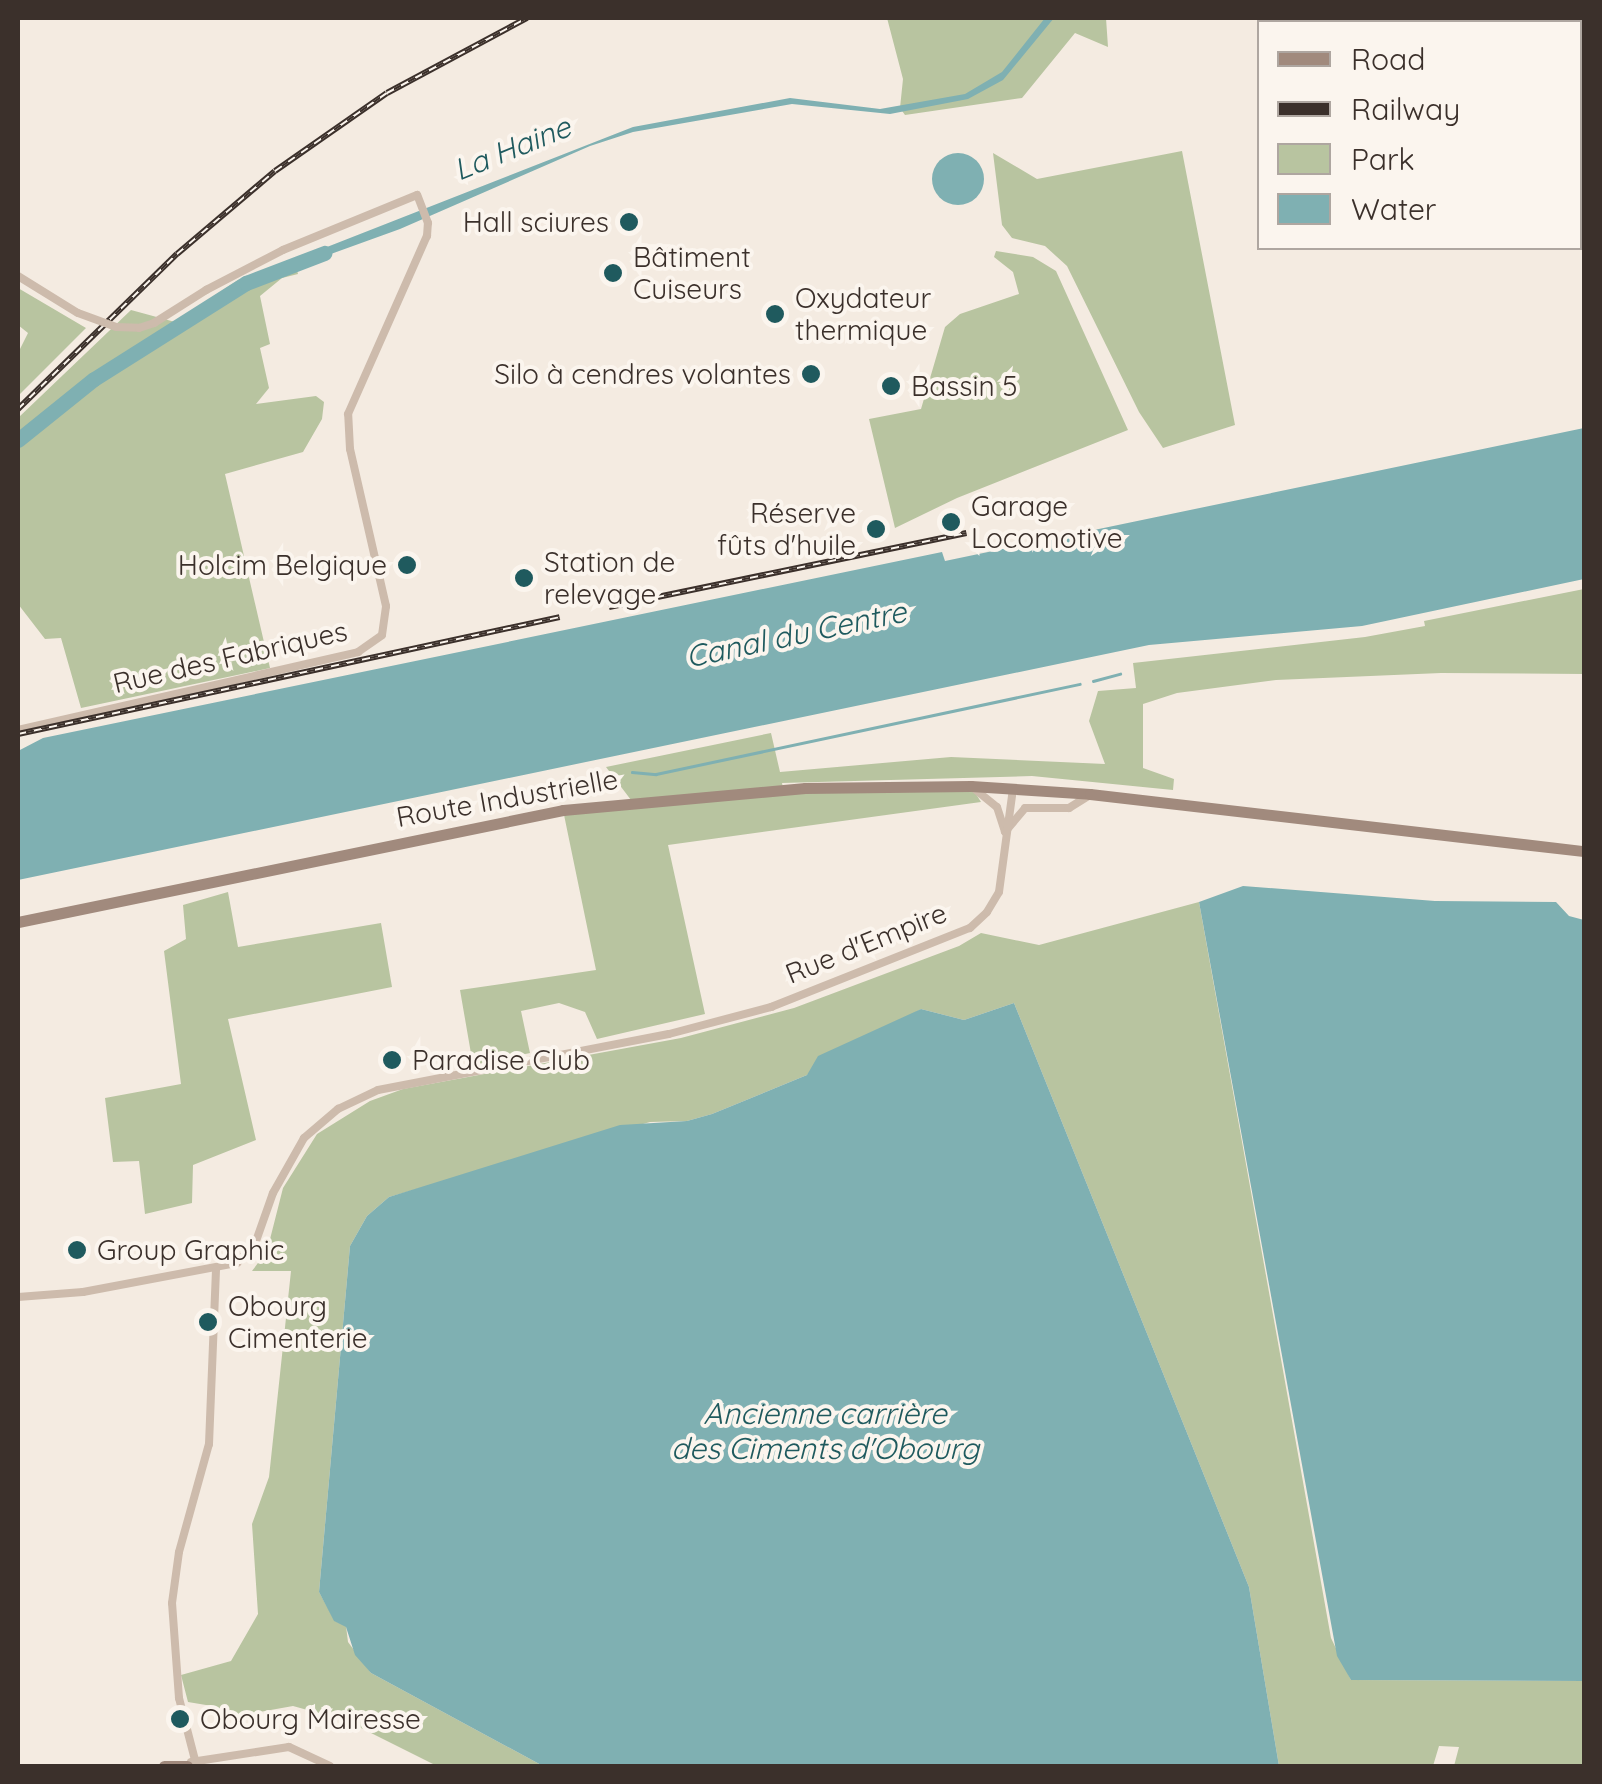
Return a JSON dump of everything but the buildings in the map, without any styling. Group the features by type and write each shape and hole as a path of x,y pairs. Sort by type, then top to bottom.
{"main road":[{"name":"Route Industrielle","path":"18,922 502,821 613,803 783,789 1013,788"},
{"path":"1013,788 1584,851"},
{"path":"164,1766 190,1763"}],"street":[{"name":"Rue des Fabriques","path":"18,276 78,313 116,327 138,328 283,250 417,196 428,222 428,236 348,414 350,449 386,606 387,621 378,641 358,652 18,730"},
{"path":"971,786 997,806 1005,832"},
{"name":"Rue d'Empire","path":"216,1270 237,1263 250,1253 286,1166 304,1138 338,1109 402,1082 668,1034 771,1007 980,921 999,892 1013,788"},
{"path":"1005,832 1025,808 1069,808 1090,794"},
{"path":"18,1296 83,1292 216,1270 210,1434 178,1552 172,1603 179,1698 190,1763 290,1746 330,1766"}],"green space":[{"path":"887,18 1106,18 1108,47 1075,33 1022,98 905,115 900,108 903,79"},
{"path":"1182,151 1235,425 1163,448 1139,412 1067,266 1045,246 1012,238 1002,225 993,153 1037,179"},
{"path":"996,251 1033,257 1056,271 1128,430 957,498 895,528 869,419 921,409 945,327 960,314 1019,294 1013,272 994,257"},
{"path":"294,259 298,274 282,278 260,296 270,344 260,348 269,388 256,404 316,396 324,402 322,419 303,452 225,474 270,668 81,708 61,638 45,639 18,604 18,418 131,310 175,322 238,280"},
{"path":"18,288 86,328 18,396 18,353 28,333 18,325"},
{"path":"1584,589 1584,674 1441,673 1276,680 1177,693 1143,704 1143,768 1174,779 1173,790 1032,776 782,783 783,788 971,786 981,802 668,845 705,1014 597,1039 585,1012 559,1003 521,1011 530,1053 473,1065 460,990 596,970 563,810 631,800 606,767 771,733 780,772 951,757 1105,764 1089,721 1098,691 1136,688 1133,663 1365,637"},
{"path":"228,892 238,947 381,923 392,987 228,1019 256,1140 193,1165 192,1203 145,1214 139,1161 113,1162 105,1098 181,1084 164,951 186,939 183,905"},
{"path":"1199,902 1331,1638 1351,1680 1584,1681 1584,1766 1454,1766 1459,1747 1439,1746 1433,1766 1279,1766 1249,1587 1014,1003 964,1020 921,1009 807,1075 712,1114 687,1121 650,1122 389,1197 367,1216 350,1246 319,1592 335,1621 346,1626 348,1642 371,1673 543,1766 437,1766 347,1721 293,1706 216,1720 212,1706 188,1702 181,1675 231,1661 258,1614 252,1524 269,1477 291,1271 252,1271 267,1251 283,1188 317,1134 370,1101 403,1089 681,1038 794,1008 959,946 981,933 1039,945"}],"water":[{"path":"1045,18 1054,18 1003,80 968,99 890,114 792,104 633,132 590,146 400,229 306,263 304,256 633,127 790,98 880,109 965,94 1002,72"},
{"path":"958,153 976,161 984,179 976,197 958,205 940,197 932,179 940,161"},
{"name":"Canal du Centre","path":"1584,428 1584,579 1362,626 1149,645 18,880 18,751 43,738 942,552 945,561"},
{"path":"1243,886 1435,901 1556,902 1569,916 1584,920 1584,1681 1351,1680 1337,1656 1199,902"},
{"name":"Ancienne carrière des Ciments d'Obourg","path":"1014,1003 1249,1587 1279,1766 543,1766 371,1673 355,1655 346,1627 334,1621 319,1592 350,1246 367,1216 389,1197 620,1125 687,1121 712,1114 807,1075 818,1056 921,1009 964,1020"}],"waterway":[{"name":"La Haine","path":"18,440 94,379 246,283 324,253"},
{"path":"1093,681 1120,674"},
{"path":"632,772 656,774 1080,684"}],"railway":[{"path":"18,409 177,254 275,171 387,93 527,18"},
{"path":"609,607 966,533"},
{"path":"18,734 560,617"}],"place":[{"name":"Hall sciures","path":"629,222"},
{"name":"Bâtiment Cuiseurs","path":"613,273"},
{"name":"Oxydateur thermique","path":"775,314"},
{"name":"Silo à cendres volantes","path":"811,374"},
{"name":"Bassin 5","path":"891,386"},
{"name":"Garage Locomotive","path":"951,522"},
{"name":"Réserve fûts d'huile","path":"876,529"},
{"name":"Holcim Belgique","path":"407,565"},
{"name":"Station de relevage","path":"524,578"},
{"name":"Paradise Club","path":"392,1060"},
{"name":"Group Graphic","path":"77,1250"},
{"name":"Obourg Cimenterie","path":"208,1322"},
{"name":"Obourg Mairesse","path":"180,1719"}]}
